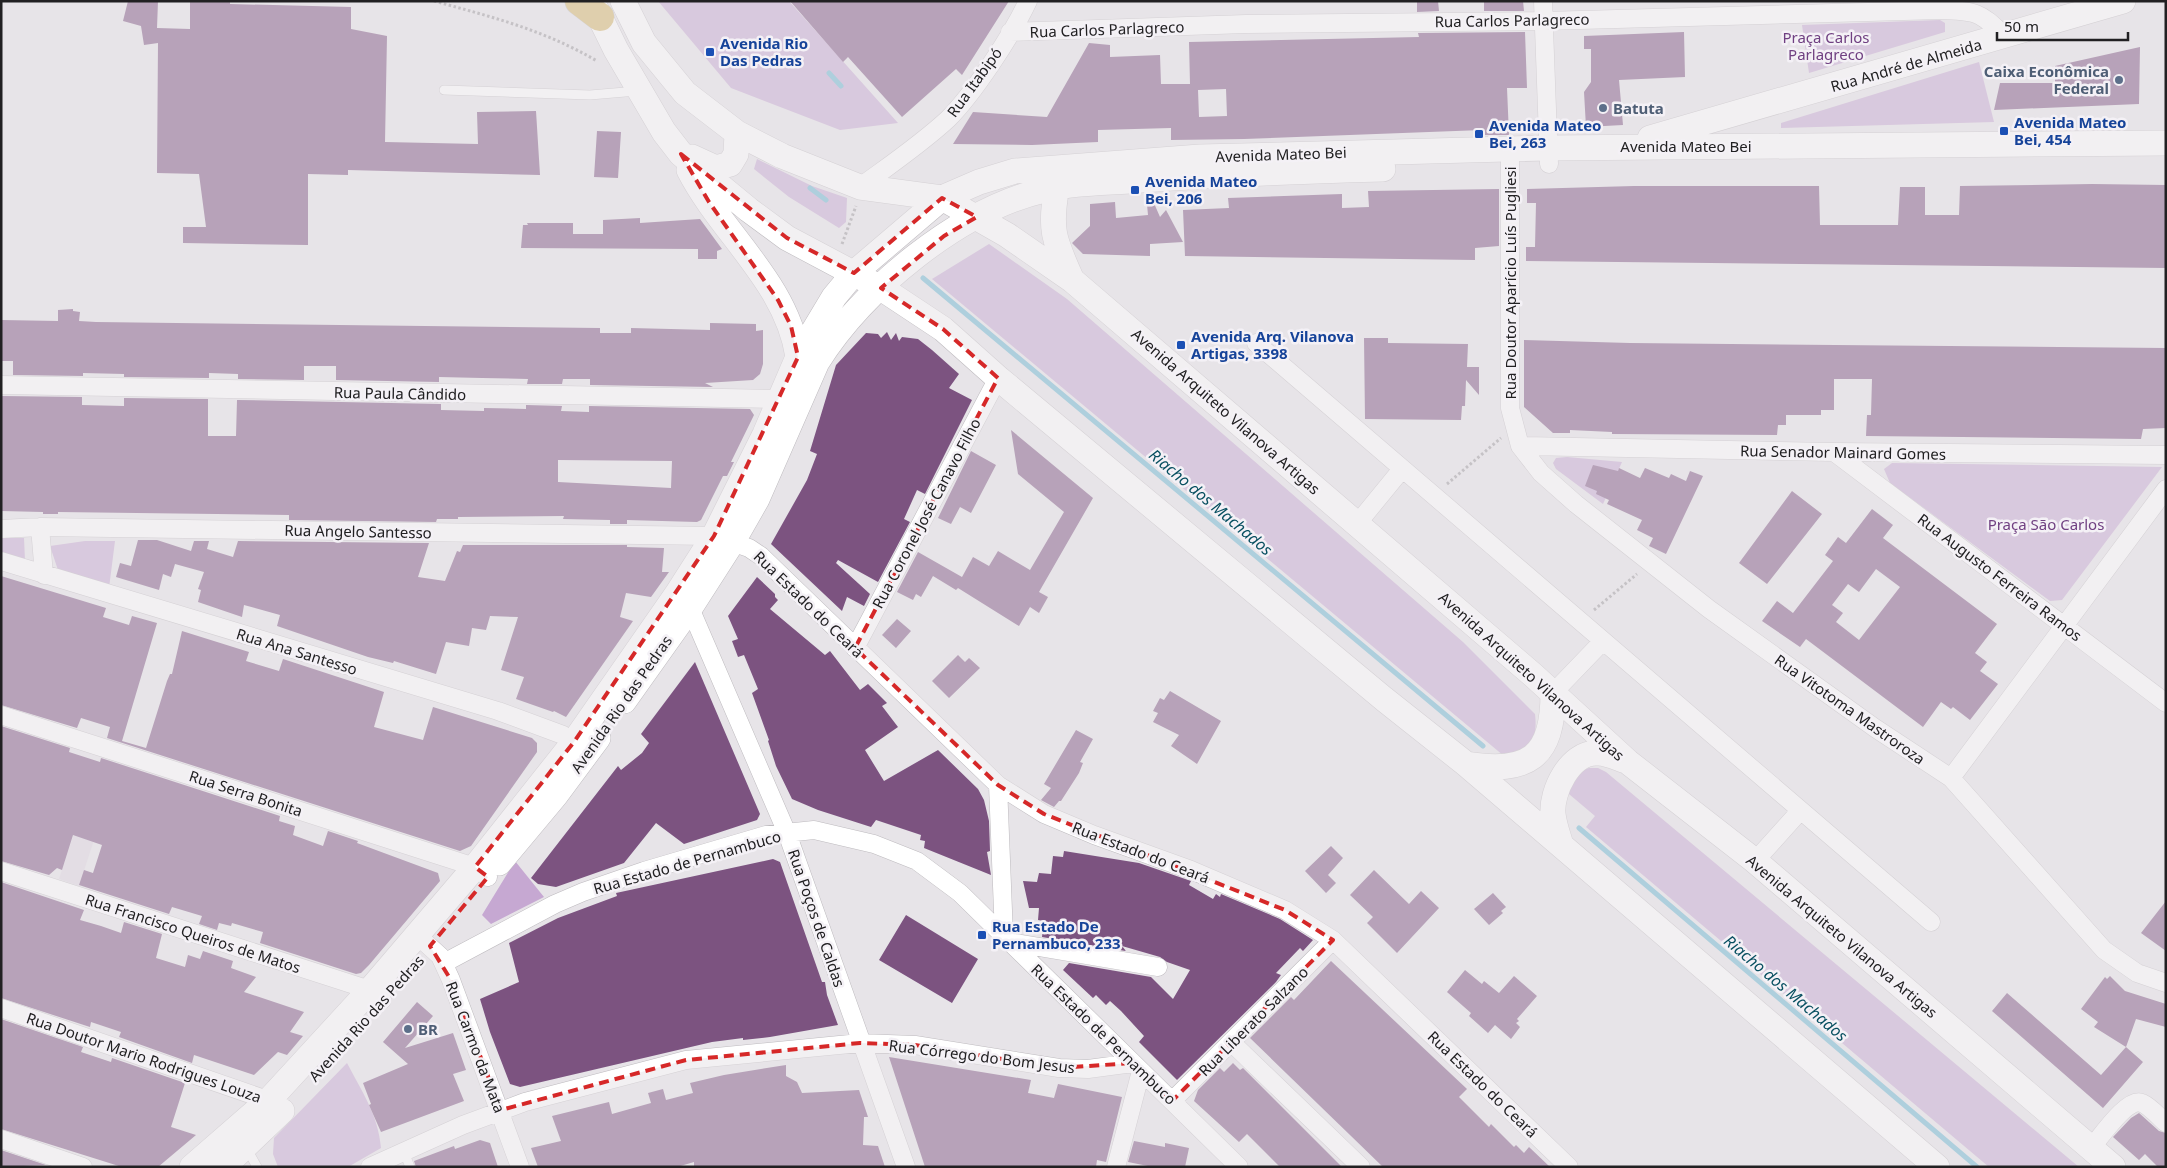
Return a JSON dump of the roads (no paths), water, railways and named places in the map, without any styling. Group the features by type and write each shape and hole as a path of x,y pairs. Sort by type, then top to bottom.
{"main road":[{"path":"623,1 644,43 685,93 737,133 782,156 860,187 942,198"},
{"name":"Rua André de Almeida","path":"1619,147 2123,1"},
{"path":"590,7 664,132 680,152 709,202 778,300 791,326 798,357"},
{"name":"Rua André de Almeida","path":"1729,155 1740,134 1753,120 1775,103"},
{"path":"680,152 716,168 730,164 736,154 737,133"},
{"name":"Avenida Mateo Bei","path":"942,198 979,182 1015,171 1200,157 1729,155 2166,142"},
{"name":"Avenida Mateo Bei","path":"1549,156 1619,147 1729,155 1838,159 2166,159"},
{"path":"680,152 749,210 787,238 880,288 943,329 998,378 1561,844 1937,1167"},
{"name":"Avenida Mateo Bei","path":"977,217 1018,197 1057,187 1215,174 1510,157"},
{"path":"1057,187 1052,210 1052,229 1055,242 1072,280"},
{"name":"Avenida Rio das Pedras","path":"788,402 798,357 834,297 844,268 942,198"},
{"name":"Avenida Arquiteto Vilanova Artigas","path":"942,198 977,217 1043,258 1072,280 1553,693 1628,762 1755,861 2113,1167"},
{"name":"Avenida Rio das Pedras","path":"192,1167 278,1104 376,995 430,948 481,872 581,747 683,601 723,539 747,472 788,402 830,342 855,312 880,288 944,236 977,217"},
{"path":"1466,764 1500,768 1514,766 1530,758 1547,740 1552,724 1553,693"},
{"path":"1561,844 1553,815 1554,803 1563,778 1571,766 1579,758 1596,752 1628,762"},
{"name":"Avenida Rio das Pedras","path":"220,1167 251,1156 278,1104"}],"street":[{"name":"Rua Itabipó","path":"860,187 918,145 949,118 976,85 1028,1"},
{"path":"1544,1 1549,156"},
{"name":"Rua Carlos Parlagreco","path":"1010,32 1246,24 1544,20 1966,10 1986,17 2004,36"},
{"name":"Rua Doutor Aparício Luís Pugliesi","path":"1510,157 1510,408 1520,446"},
{"path":"1256,343 1931,922"},
{"name":"Rua Coronel José Canavo Filho","path":"855,648 998,378"},
{"name":"Rua Paula Cândido","path":"1,385 788,402"},
{"name":"Rua Senador Mainard Gomes","path":"1520,446 1834,452 2166,455"},
{"name":"Rua Vitotoma Mastroroza","path":"1520,446 1541,473 1709,608 1867,722 1951,778 2104,950 2138,973 2166,983"},
{"name":"Rua Augusto Ferreira Ramos","path":"1834,452 2166,703"},
{"path":"1357,524 1402,469"},
{"path":"1951,778 2166,489"},
{"path":"40,527 44,575"},
{"name":"Rua Angelo Santesso","path":"1,529 40,527 723,539"},
{"name":"Rua Estado do Ceará","path":"723,539 749,548 761,556 998,786 1044,814 1094,835 1191,870 1285,910 1333,940 1569,1167"},
{"name":"Rua Ana Santesso","path":"1,561 498,710 542,726 581,747"},
{"name":"Rua Poços de Caldas","path":"683,601 787,833 906,1167"},
{"path":"1553,693 1602,641"},
{"name":"Rua Serra Bonita","path":"1,715 481,872"},
{"path":"998,786 1007,939 1158,967"},
{"path":"1755,861 1800,811"},
{"name":"Rua Estado de Pernambuco","path":"430,948 555,904 604,884 766,836 814,830 841,835 874,844 917,861 960,893 1240,1167"},
{"name":"Rua Francisco Queiros de Matos","path":"1,871 376,995"},
{"name":"Rua Liberato Salzano","path":"1172,1101 1333,940"},
{"name":"Rua Carmo da Mata","path":"430,948 501,1110 520,1167"},
{"name":"Rua Doutor Mario Rodrigues Louza","path":"1,1008 278,1104"},
{"name":"Rua Córrego do Bom Jesus","path":"370,1167 407,1159 501,1110 582,1085 686,1060 860,1042 915,1045 1059,1068 1137,1067"},
{"path":"1231,1042 1361,1167"},
{"path":"1116,1167 1137,1067"},
{"path":"2092,1148 2118,1116 2135,1102 2142,1102 2166,1123"},
{"path":"1,1139 83,1167"}],"lane":[{"path":"444,90 590,95 640,90"}],"waterway":[{"name":"Riacho dos Machados","path":"829,73 841,86"},
{"name":"Riacho dos Machados","path":"810,188 826,200"},
{"name":"Riacho dos Machados","path":"923,278 1483,746"},
{"name":"Riacho dos Machados","path":"1579,828 1977,1167"}],"place":[{"name":"Avenida Rio Das Pedras","path":"710,52"},
{"name":"Caixa Econômica Federal","path":"2119,80"},
{"name":"Batuta","path":"1603,108"},
{"name":"Avenida Mateo Bei, 454","path":"2004,131"},
{"name":"Avenida Mateo Bei, 263","path":"1479,134"},
{"name":"Avenida Mateo Bei, 206","path":"1135,190"},
{"name":"Avenida Arq. Vilanova Artigas, 3398","path":"1181,345"},
{"name":"Rua Estado De Pernambuco, 233","path":"982,935"},
{"name":"BR","path":"408,1029"}],"park label":[{"name":"Praça Carlos Parlagreco","path":"1826,46"},
{"name":"Praça São Carlos","path":"2046,524"}]}
